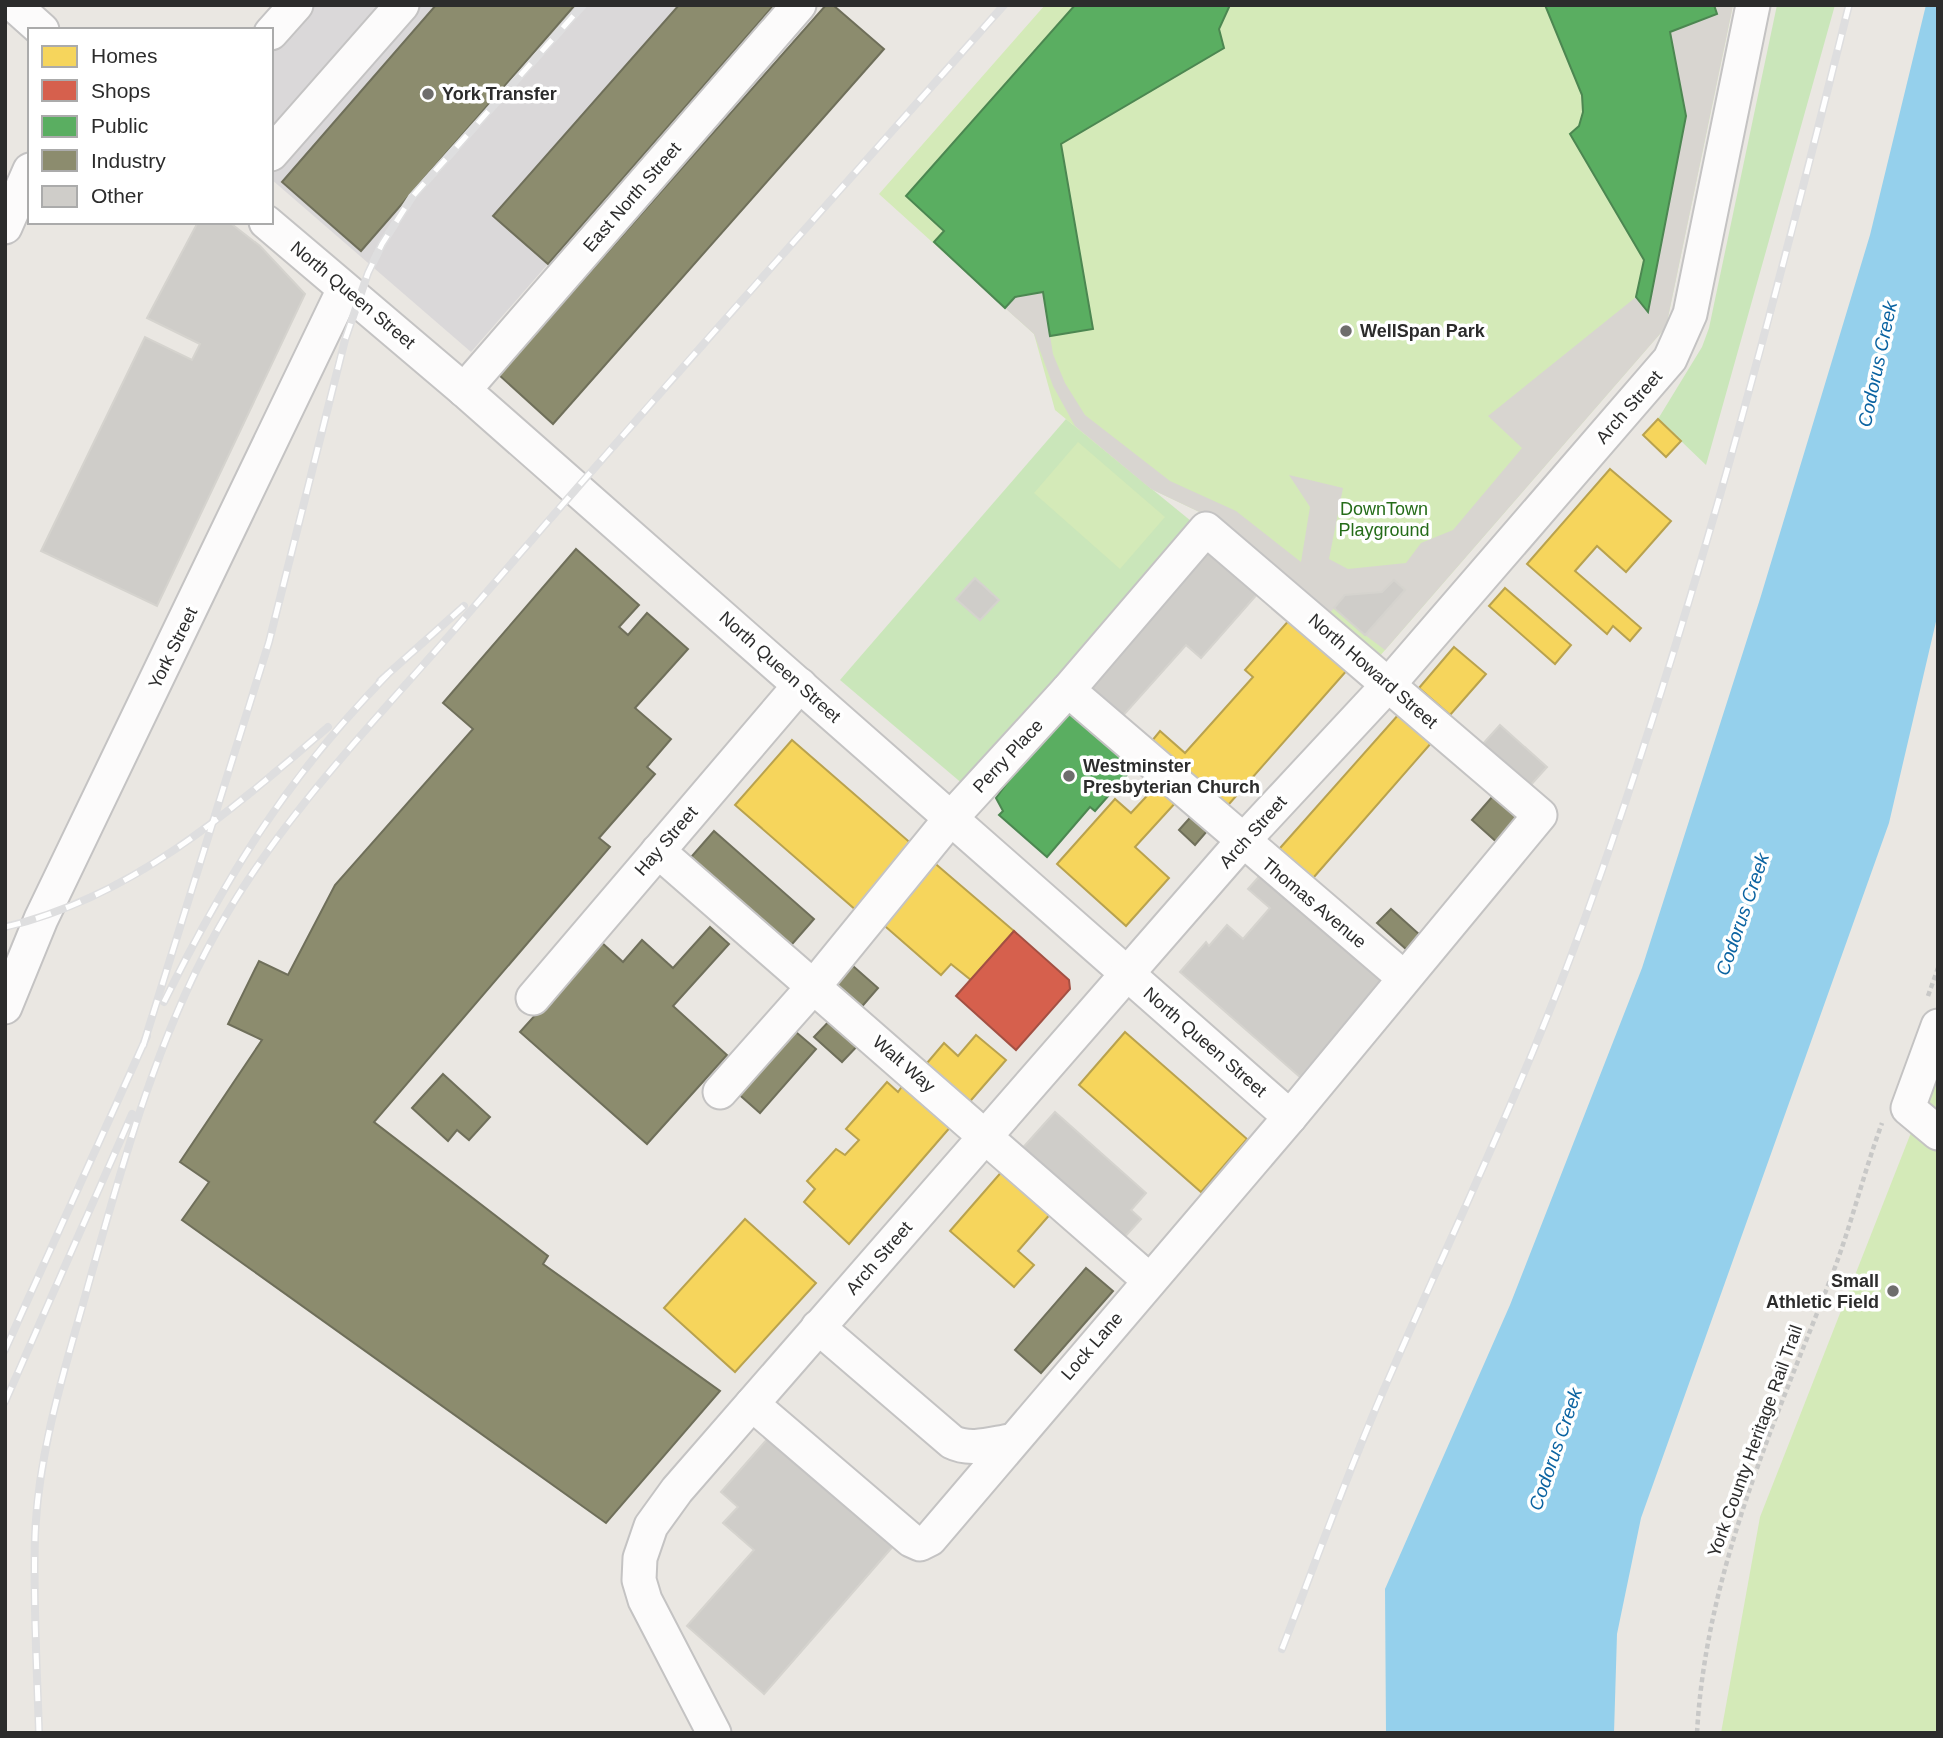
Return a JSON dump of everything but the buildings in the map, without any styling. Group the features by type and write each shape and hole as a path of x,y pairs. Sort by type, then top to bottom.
{"street":[{"path":"15,5 40,28"},
{"path":"273,31 296,5"},
{"path":"273,152 402,5"},
{"name":"East North Street","path":"464,390 799,5"},
{"name":"Arch Street","path":"715,1733 645,1600 639,1580 640,1558 651,1526 818,1327 1242,842 1389,684 1671,359 1690,314 1754,5"},
{"path":"5,227 28,175"},
{"name":"North Queen Street","path":"269,224 464,390 1290,1117"},
{"name":"York Street","path":"5,1007 41,919 344,289"},
{"name":"North Howard Street","path":"1206,529 1540,815"},
{"name":"Perry Place","path":"720,1092 814,986 950,818 1068,690 1206,529"},
{"name":"Hay Street","path":"533,998 800,685"},
{"name":"Thomas Avenue","path":"1068,690 1242,842 1403,977"},
{"name":"Lock Lane","path":"752,1404 911,1540 920,1544 930,1539 1010,1441 1290,1117 1403,977 1540,815"},
{"name":"Walt Way","path":"658,851 1149,1280"},
{"path":"1931,1016 1895,1115 1938,1133"},
{"path":"818,1327 952,1442 976,1447 1010,1441"}],"path":[{"path":"1931,1016 1938,968"},
{"name":"York County Heritage Rail Trail","path":"1697,1733 1708,1643 1721,1578 1739,1515 1842,1247 1860,1185 1895,1115"}],"shaded area":[{"path":"315,5 774,5 471,352 273,181 273,53"},
{"path":"1714,5 1733,5 1666,327 1385,650 1365,635 1405,589 1394,580 1382,592 1345,595 1329,614 1231,527 1151,489 1075,426 1053,386 1034,334 1005,308 1015,297 1043,292 1053,354 1065,383 1085,415 1170,481 1236,511 1301,562 1310,507 1289,475 1343,488 1329,559 1348,569 1406,563 1421,543 1453,530 1522,448 1488,416 1636,297 1648,311 1686,116 1670,32 1717,14"}],"green space":[{"name":"WellSpan Park","path":"1045,5 1733,5 1666,327 1379,657 1231,527 1151,489 1055,410 1034,334 879,194"},
{"path":"1777,5 1835,5 1706,465 1658,419 1702,347 1709,328"},
{"path":"1066,419 1191,521 964,785 840,680"},
{"path":"1078,442 1165,517 1120,569 1034,493"},
{"name":"Small Athletic Field","path":"1938,1064 1938,1733 1721,1733 1760,1517"}],"water":[{"name":"Codorus Creek","path":"1926,5 1938,5 1938,613 1889,823 1641,1518 1617,1634 1614,1733 1386,1733 1385,1589 1510,1305 1642,968 1760,599 1870,235"}],"railway":[{"path":"143,1046 269,642 345,340 368,273 382,244 412,197 583,5"},
{"path":"39,1733 35,1537 41,1473 54,1410 142,1104 176,1014 218,929 272,845 334,766 1004,5"},
{"path":"1282,1649 1374,1413 1539,1037 1584,921 1623,808 1660,695 1728,466 1849,5"},
{"path":"380,681 464,606"},
{"path":"164,1002 212,911 262,829 319,751 388,674"},
{"path":"5,927 52,913 96,895 138,873 217,819 328,727"},
{"path":"5,1350 147,1036"},
{"path":"5,1402 132,1114"}],"place":[{"name":"York Transfer","path":"428,94"},
{"name":"WellSpan Park","path":"1346,331"},
{"name":"Westminster Presbyterian Church","path":"1069,776"},
{"name":"Small Athletic Field","path":"1893,1291"}],"park label":[{"name":"DownTown Playground","path":"1384,519"}]}
